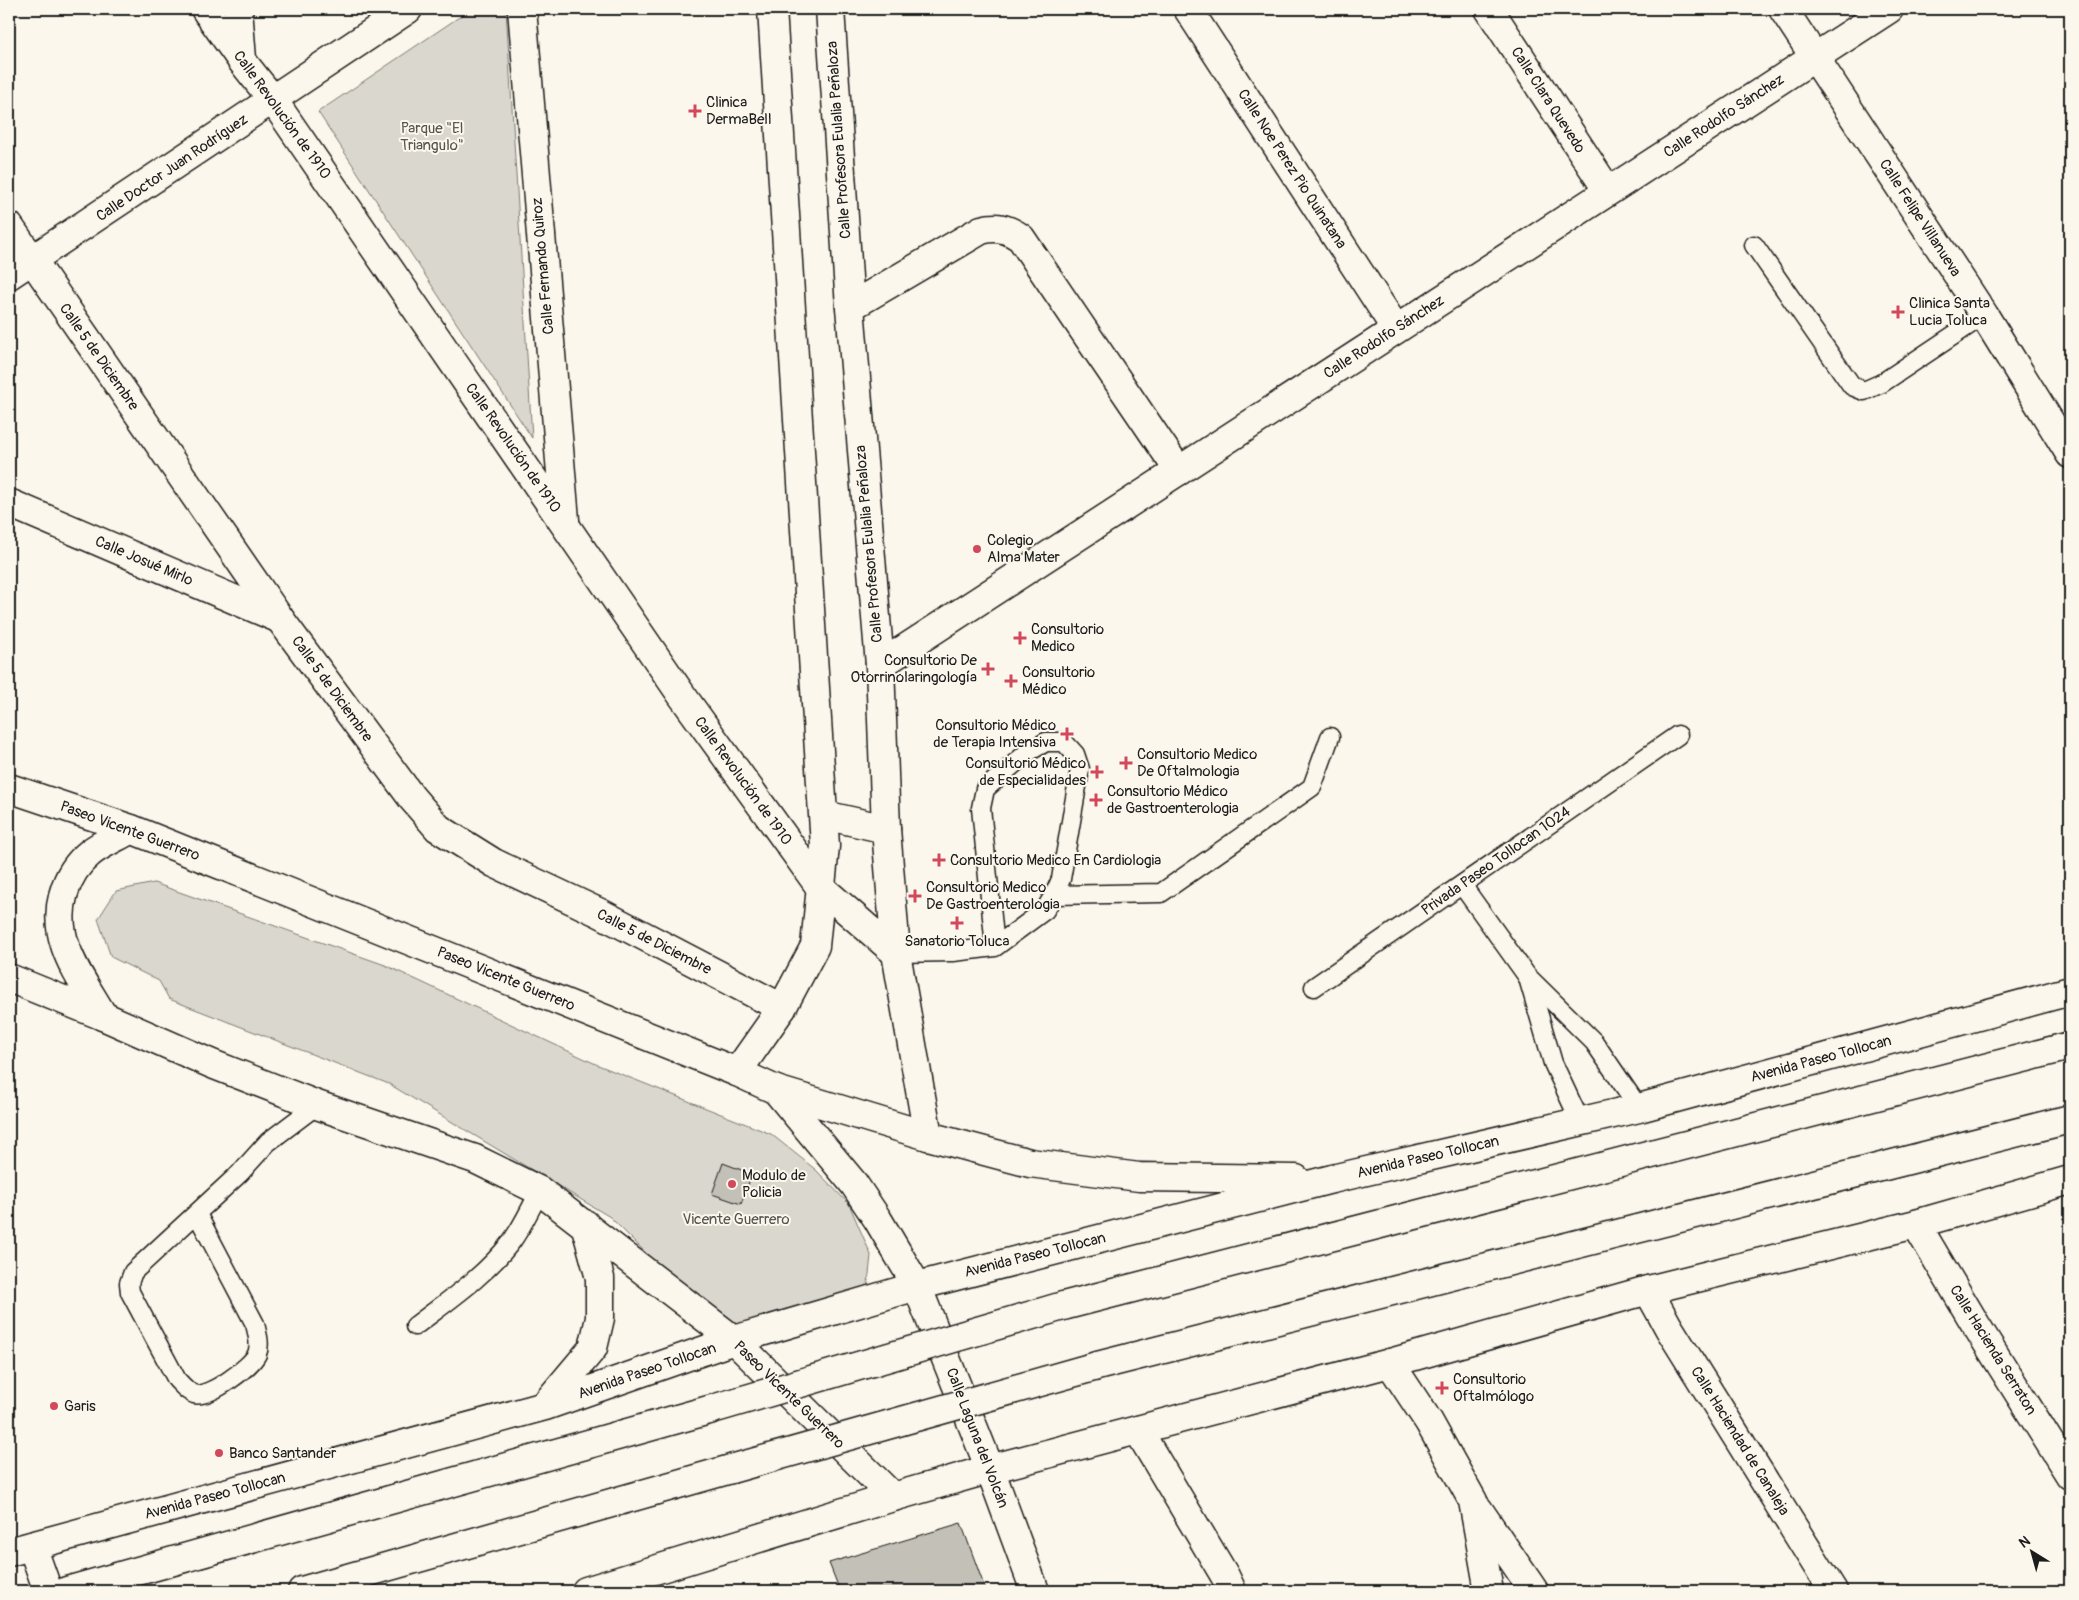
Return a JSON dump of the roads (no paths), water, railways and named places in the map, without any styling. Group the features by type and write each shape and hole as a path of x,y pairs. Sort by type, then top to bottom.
{"main road":[{"name":"Calle Revolución de 1910","path":"206,9 242,61 274,100 681,694 820,887 896,953"},
{"path":"238,9 242,61"},
{"name":"Calle Doctor Juan Rodríguez","path":"9,275 408,9"},
{"name":"Calle Fernando Quiroz","path":"522,9 565,523"},
{"path":"737,1072 782,1008 815,946 825,846 772,9"},
{"name":"Calle Profesora Eulalia Peñaloza","path":"830,9 850,307 880,665 886,830 896,953 928,1136"},
{"name":"Calle Noe Perez Pio Quinatana","path":"1188,9 1396,329"},
{"name":"Calle Clara Quevedo","path":"1489,9 1608,191"},
{"name":"Calle Felipe Villanueva","path":"1783,9 1984,315 2070,454"},
{"name":"Calle Rodolfo Sánchez","path":"880,665 1889,9"},
{"name":"Calle 5 de Diciembre","path":"9,226 280,618 412,798 438,828 494,863 600,913 782,1008"},
{"path":"850,307 981,230 994,227 1009,230 1021,238 1179,471"},
{"name":"Calle Josué Mirlo","path":"9,503 280,618"},
{"name":"Paseo Vicente Guerrero","path":"9,788 131,829 737,1072 776,1090 854,1184 878,1220 917,1286"},
{"path":"824,815 886,830"},
{"path":"103,1016 65,945 59,913 65,887 74,868 92,852 131,829"},
{"name":"Paseo Vicente Guerrero","path":"10,981 103,1016 212,1064 317,1105 475,1159 540,1191 734,1340 893,1497"},
{"name":"Avenida Paseo Tollocan","path":"20,1549 545,1406 734,1340 917,1286 1332,1179 1639,1108 2070,992"},
{"path":"67,1591 710,1410 1063,1306 2070,1046"},
{"path":"776,1090 928,1136 1030,1162 1139,1177 1332,1179"},
{"path":"302,1591 1097,1366 2070,1119"},
{"path":"586,1591 990,1469 1390,1363 1648,1290 1916,1224 2070,1180"},
{"path":"545,1406 593,1348 598,1326 600,1278 585,1224"},
{"name":"Calle Hacienda Serraton","path":"1916,1224 1976,1325 2070,1475"},
{"name":"Calle Laguna del Volcán","path":"917,1286 990,1469 1035,1591"},
{"name":"Calle Haciendad de Canaleja","path":"1648,1290 1669,1328 1833,1591"},
{"path":"1390,1363 1428,1422 1473,1501 1534,1591"},
{"path":"1138,1430 1232,1591"},
{"path":"1473,1501 1489,1591"},
{"path":"20,1549 48,1591"}],"lane":[{"path":"1754,245 1852,386 1864,392 1882,384 1984,315"},
{"name":"Privada Paseo Tollocan 1024","path":"1314,987 1678,735"},
{"path":"1054,895 1161,893 1312,787 1330,737"},
{"path":"896,953 953,952 995,947 1045,910 1054,895 1060,879 1080,769 1075,754 1064,742 1046,742 1028,752 985,789 981,808 995,947"},
{"path":"1462,885 1527,976 1594,1042 1639,1108"},
{"path":"1527,976 1553,1063 1580,1121"},
{"path":"197,1214 255,1324 259,1341 257,1353 250,1366 207,1394 196,1395 184,1388 177,1380 130,1292 129,1282 133,1272 240,1173 268,1142 317,1105"},
{"path":"415,1326 468,1286 493,1263 512,1240 540,1191"}],"place":[{"name":"Clinica DermaBell","path":"695,111"},
{"name":"Clinica Santa Lucia Toluca","path":"1898,312"},
{"name":"Colegio Alma Mater","path":"977,549"},
{"name":"Consultorio Medico","path":"1020,638"},
{"name":"Consultorio De Otorrinolaringología","path":"988,669"},
{"name":"Consultorio Médico","path":"1011,681"},
{"name":"Consultorio Médico de Terapia Intensiva","path":"1067,734"},
{"name":"Consultorio Medico De Oftalmologia","path":"1126,763"},
{"name":"Consultorio Médico de Especialidades","path":"1097,772"},
{"name":"Consultorio Médico de Gastroenterologia","path":"1096,800"},
{"name":"Consultorio Medico En Cardiologia","path":"939,860"},
{"name":"Consultorio Medico De Gastroenterologia","path":"915,896"},
{"name":"Sanatorio Toluca","path":"957,923"},
{"name":"Modulo de Policia","path":"732,1184"},
{"name":"Consultorio Oftalmólogo","path":"1442,1388"},
{"name":"Garis","path":"54,1406"},
{"name":"Banco Santander","path":"219,1453"}],"park label":[{"name":"Parque \"El Triangulo\"","path":"432,136"},
{"name":"Vicente Guerrero","path":"736,1219"}]}
